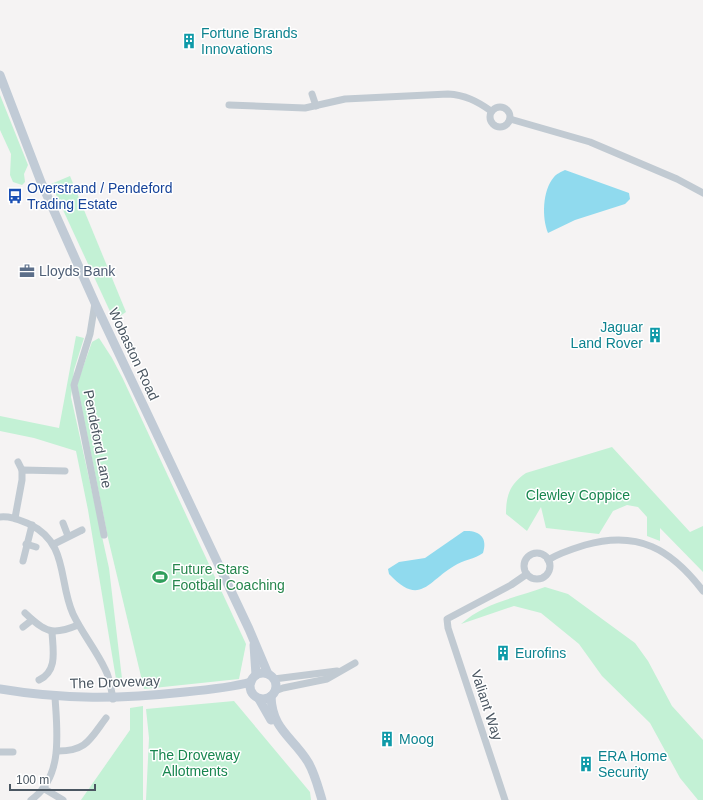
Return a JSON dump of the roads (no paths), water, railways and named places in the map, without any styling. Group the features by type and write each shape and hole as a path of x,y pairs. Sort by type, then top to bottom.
{"street":[{"name":"Wobaston Road","path":"0,75 41,182 95,303 271,677"},
{"path":"312,94 316,106"},
{"path":"229,105 290,109 316,106 345,99 448,94 462,95 472,99 491,111"},
{"path":"498,106 505,107 510,112 510,119 505,126 496,126 490,120 491,111 498,106"},
{"path":"510,119 590,142 677,179 703,193"},
{"name":"Pendeford Lane","path":"95,303 90,334 74,385 104,535"},
{"path":"15,518 22,480 22,470 18,462"},
{"path":"22,470 65,471"},
{"path":"0,517 15,518 32,525 44,533 54,544 63,571 72,611 78,625 106,671 113,699"},
{"path":"63,523 68,536"},
{"path":"23,561 26,544 32,525"},
{"path":"54,544 82,530"},
{"path":"548,560 571,549 590,544 608,540 633,540 650,545 670,556 691,576 703,591"},
{"path":"26,544 36,548"},
{"path":"540,554 548,560 549,571 542,578 531,578 527,574 524,563 530,555 540,554"},
{"name":"Valiant Way","path":"505,800 448,628 447,619 511,585 527,574"},
{"path":"25,613 32,620 52,632 67,630 78,625"},
{"path":"23,627 32,620"},
{"path":"44,680 50,672 53,664 54,655 52,632"},
{"name":"Wobaston Road","path":"253,683 254,640"},
{"path":"259,698 266,699 283,688 327,679 355,663"},
{"path":"301,753 276,730 259,698 253,683 262,673 271,677 341,671"},
{"path":"271,677 276,685 273,694 272,711 280,728 301,753 314,774 322,800"},
{"name":"The Droveway","path":"0,689 55,697 113,699 231,688 253,683"},
{"path":"31,800 43,788 52,769 58,751 55,697"},
{"path":"58,751 71,751 84,746 106,718"},
{"path":"0,752 13,752"},
{"path":"43,788 63,800"}],"water":[{"path":"565,170 629,193 630,199 625,204 575,220 548,233 544,212 545,197 550,183 555,176"},
{"path":"464,531 474,532 481,536 484,543 483,553 461,562 430,584 416,590 408,589 389,574 388,569 399,562 425,558"}],"place":[{"name":"Fortune Brands Innovations","path":"189,41"},
{"name":"Overstrand / Pendeford Trading Estate","path":"15,196"},
{"name":"Lloyds Bank","path":"27,271"},
{"name":"Jaguar Land Rover","path":"655,335"},
{"name":"Future Stars Football Coaching","path":"160,577"},
{"name":"Eurofins","path":"503,653"},
{"name":"Moog","path":"387,739"},
{"name":"ERA Home Security","path":"586,764"}],"park label":[{"name":"Clewley Coppice","path":"578,495"},
{"name":"The Droveway Allotments","path":"195,764"}]}
